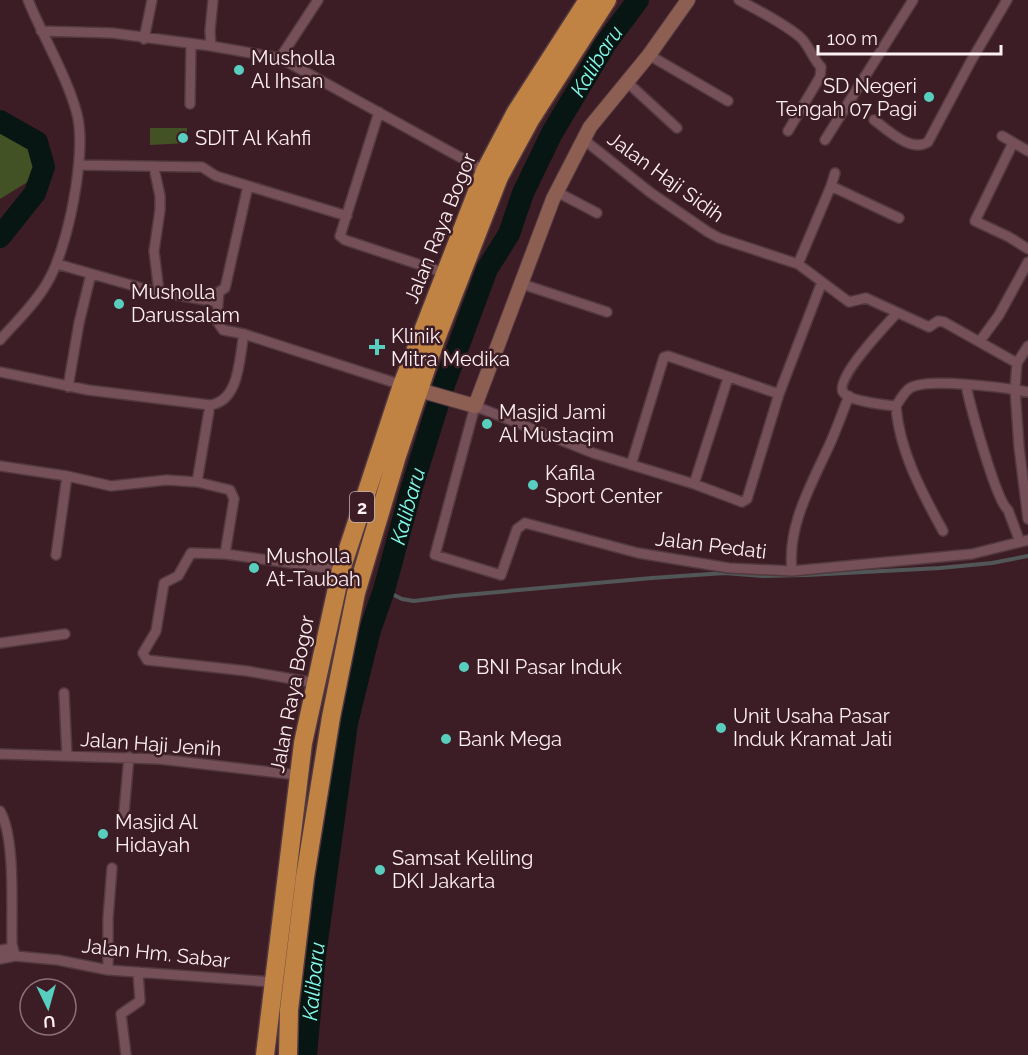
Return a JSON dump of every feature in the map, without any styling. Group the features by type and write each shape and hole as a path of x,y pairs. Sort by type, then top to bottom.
{"highway":[{"name":"Jalan Raya Bogor","path":"265,1055 298,776 315,683 341,570 436,339 536,80 588,0"},
{"name":"Jalan Raya Bogor","path":"288,1055 289,1010 305,877 347,630 416,389 445,273 485,171 555,80 607,0"}],"street":[{"path":"0,340 47,284 57,264 80,165 81,137 71,95 28,0"},
{"path":"144,39 152,0"},
{"path":"211,46 213,0"},
{"path":"280,58 318,0"},
{"path":"469,405 522,284 557,192 583,139 590,127 650,55 688,0"},
{"path":"739,0 800,37 821,67 820,77 788,131"},
{"path":"825,140 913,0"},
{"path":"874,120 914,146 923,146 928,142 971,61 1007,0"},
{"path":"41,31 96,32 211,46 280,58 485,171"},
{"path":"190,104 191,44"},
{"path":"650,55 728,101"},
{"path":"628,83 677,129"},
{"path":"379,112 340,236 445,273"},
{"path":"1002,136 1013,143 1026,146"},
{"name":"Jalan Haji Sidih","path":"583,139 651,193 719,238 798,264 849,302 866,298 929,327 938,321 944,322 1017,363"},
{"path":"1013,143 975,221 1028,249"},
{"path":"80,165 153,168 202,167 207,168 216,176 347,216"},
{"path":"153,168 160,195 154,251 159,292"},
{"path":"798,264 835,172"},
{"path":"248,186 225,288 219,292 218,321 223,330 244,334 469,405 593,453 694,483 740,501 747,499 779,394 819,286"},
{"path":"831,186 899,218"},
{"path":"557,192 597,213"},
{"path":"980,341 999,315 1028,262"},
{"path":"57,264 159,292 218,302"},
{"path":"68,387 91,274"},
{"path":"522,284 607,312"},
{"path":"896,406 868,402 849,396 844,394 842,388 848,374 868,345 897,313"},
{"path":"0,372 68,387 210,405 224,401 230,394 244,334"},
{"path":"1028,346 1017,363 1015,389 1028,519"},
{"path":"631,465 664,357 668,356 779,394"},
{"path":"694,483 728,378"},
{"path":"943,531 921,489 899,434 896,406 913,386 936,383 1028,392"},
{"path":"966,385 975,423 997,489 1004,507 1008,510 1024,541"},
{"path":"792,571 790,558 798,516 849,396"},
{"path":"196,482 210,405"},
{"name":"Jalan Pedati","path":"469,405 436,556 501,575 518,529 525,523 638,554 729,568 792,571 972,554 1024,541"},
{"path":"0,466 67,476 111,486 167,480 196,482 225,488 232,491 234,495 225,554"},
{"path":"56,555 67,476"},
{"path":"315,683 247,671 147,660 143,653 156,631 165,582 178,576 191,553 225,554 341,570"},
{"path":"0,643 65,634"},
{"path":"64,693 67,756"},
{"name":"Jalan Haji Jenih","path":"0,754 159,759 298,776"},
{"path":"123,823 129,757"},
{"path":"0,811 6,826 10,858 14,952 0,950"},
{"path":"108,970 112,868"},
{"name":"Jalan Hm. Sabar","path":"0,959 14,952 108,970 273,982"},
{"path":"126,1055 121,1014 140,1001 138,972"}],"green space":[{"path":"150,128 187,128 187,143 150,145"},
{"path":"0,131 24,140 37,153 38,169 26,183 0,199"}],"waterway":[{"name":"Kalibaru","path":"306,1055 315,956 347,723 370,630 384,590 412,487 444,385 487,269 509,234 523,193 552,133 606,43 638,0"},
{"path":"0,121 37,142 44,167 35,193 0,237"},
{"path":"384,590 402,599 414,601 652,578 725,573 763,576 807,575 940,568 992,563 1028,556"}],"place":[{"name":"Musholla Al Ihsan","path":"239,70"},
{"name":"SD Negeri Tengah 07 Pagi","path":"929,97"},
{"name":"SDIT Al Kahfi","path":"183,138"},
{"name":"Musholla Darussalam","path":"119,304"},
{"name":"Klinik Mitra Medika","path":"377,347"},
{"name":"Masjid Jami Al Mustaqim","path":"487,424"},
{"name":"Kafila Sport Center","path":"533,485"},
{"name":"Musholla At-Taubah","path":"254,568"},
{"name":"BNI Pasar Induk","path":"464,667"},
{"name":"Unit Usaha Pasar Induk Kramat Jati","path":"721,728"},
{"name":"Bank Mega","path":"446,739"},
{"name":"Masjid Al Hidayah","path":"103,834"},
{"name":"Samsat Keliling DKI Jakarta","path":"380,870"}]}
